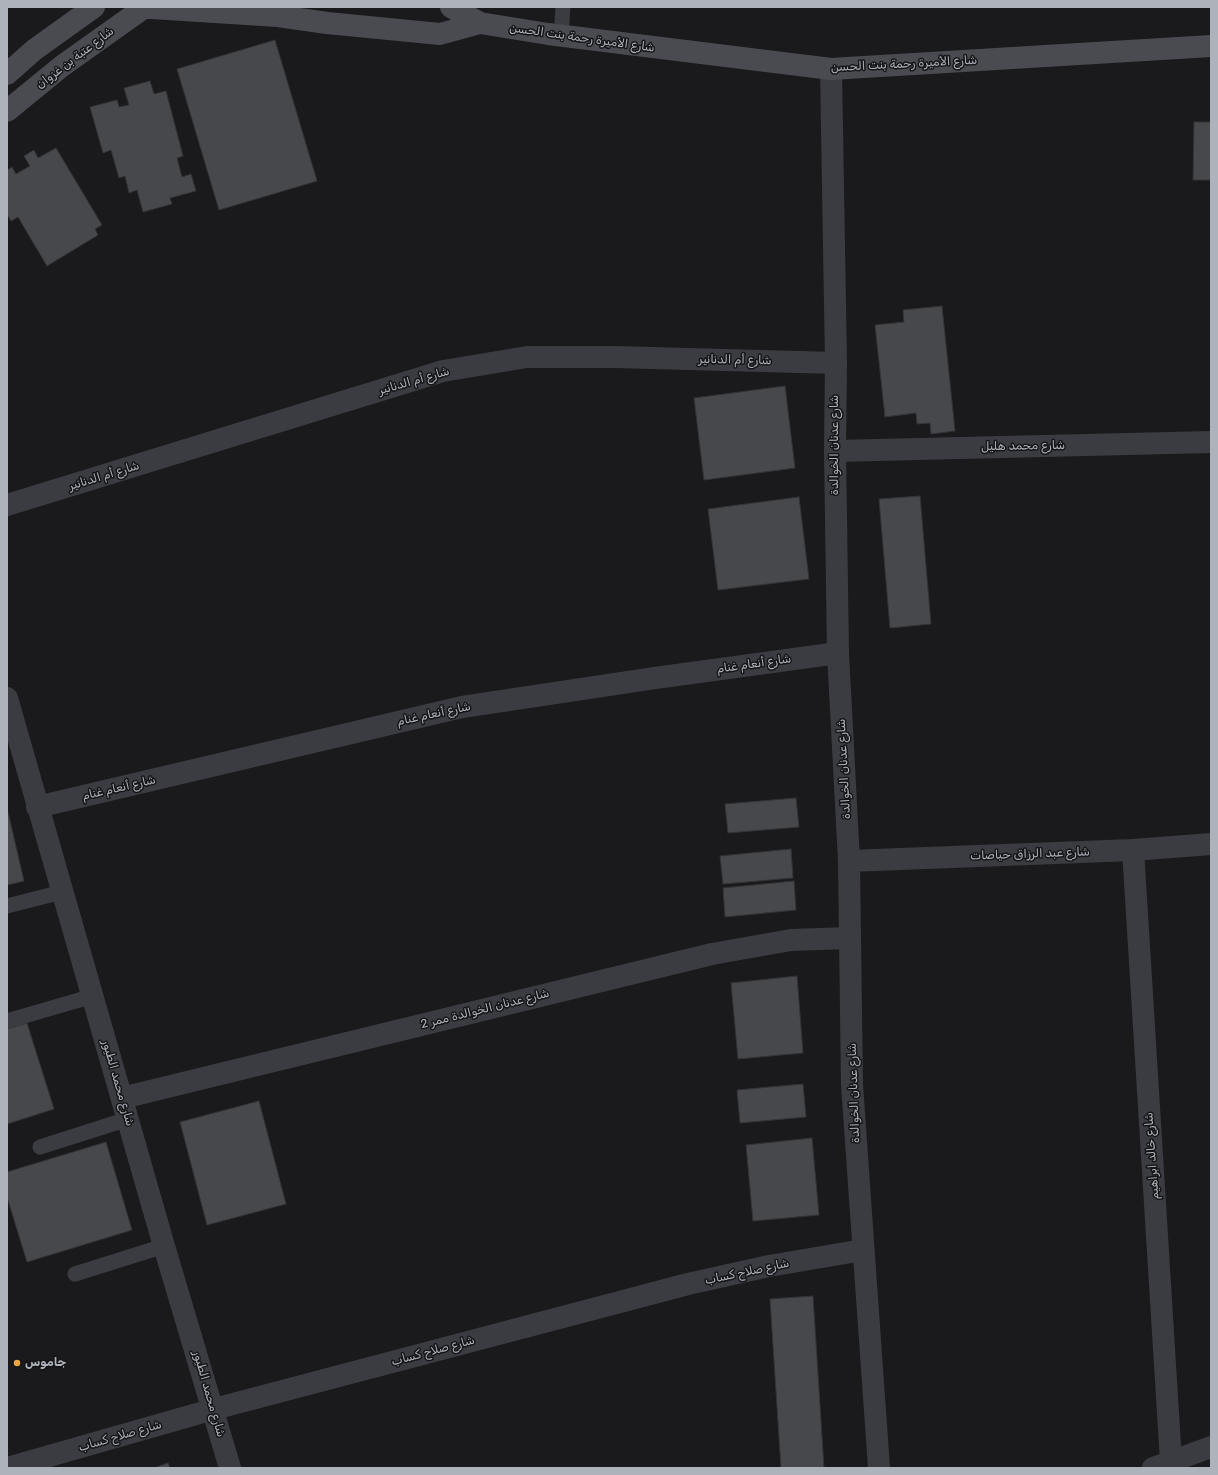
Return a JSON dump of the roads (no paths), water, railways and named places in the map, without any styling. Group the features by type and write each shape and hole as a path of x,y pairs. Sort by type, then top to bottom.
{"street":[{"path":"7,74 34,50 94,7"},
{"name":"شارع الأميرة رحمة بنت الحسن","path":"142,7 327,15 440,34 480,23"},
{"name":"شارع عتبة بن غزوان","path":"7,111 62,66 142,7"},
{"name":"شارع الأميرة رحمة بنت الحسن","path":"451,7 480,23 561,36 831,69 1211,46"},
{"name":"شارع عدنان الخوالدة","path":"831,69 836,363 834,451 838,653 849,861 852,1085 879,1468"},
{"name":"شارع أم الدنانير","path":"7,505 443,372 527,357 615,357 836,363"},
{"name":"شارع محمد هليل","path":"834,451 1211,442"},
{"name":"شارع أنعام غنام","path":"37,807 462,707 655,678 838,653"},
{"name":"شارع محمد الطيور","path":"7,701 164,1246 214,1409 230,1468"},
{"name":"شارع عبد الرزاق حياصات","path":"849,861 1133,850 1211,844"},
{"name":"شارع خالد ابراهيم","path":"1133,850 1162,1464"},
{"name":"شارع عدنان الخوالدة ممر 2","path":"122,1098 712,954 791,940 850,938"},
{"name":"شارع صلاح كساب","path":"7,1468 214,1409 688,1284 769,1266 863,1250"},
{"path":"1162,1464 1211,1447"}],"lane":[{"path":"561,36 563,7"},
{"path":"7,897 61,888"},
{"path":"7,906 61,888"},
{"path":"7,1021 92,996"},
{"path":"40,1147 128,1119"},
{"path":"75,1274 164,1246"}],"place":[{"name":"جاموس","path":"17,1363"}]}
